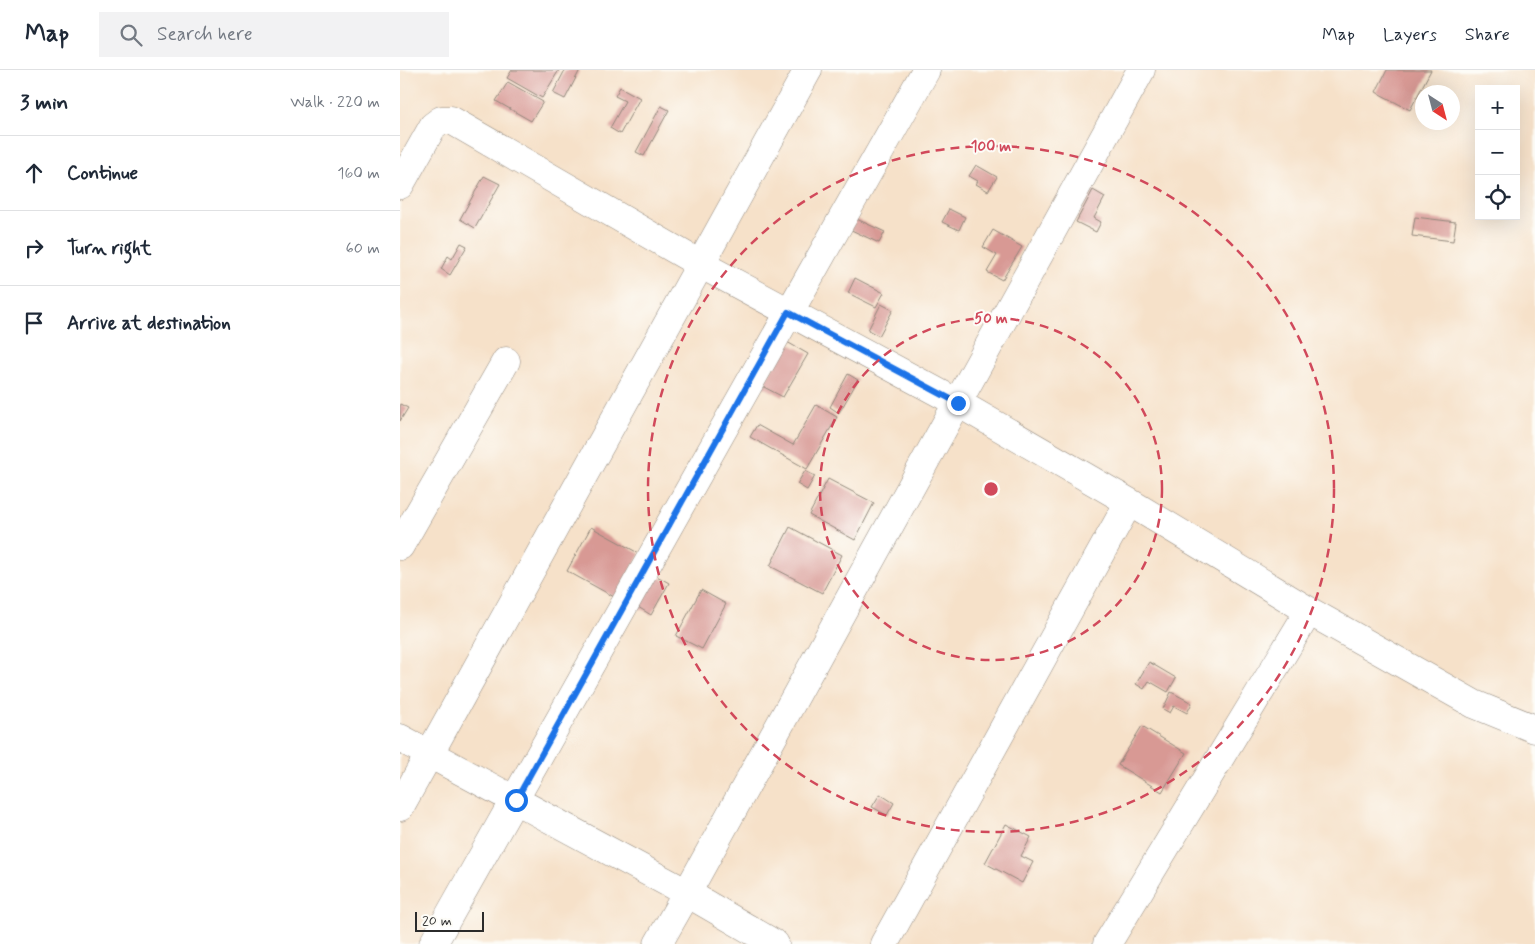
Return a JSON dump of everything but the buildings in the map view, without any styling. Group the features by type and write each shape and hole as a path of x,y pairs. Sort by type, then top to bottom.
{"street":[{"path":"400,806 808,70"},
{"path":"433,944 516,800 788,312 926,70"},
{"path":"658,944 688,893 1141,70"},
{"path":"400,184 433,126 442,120 451,120 700,264 958,403 1129,502 1309,611 1474,704 1535,729"},
{"path":"400,546 506,361"},
{"path":"884,944 1129,502"},
{"path":"1107,944 1309,611"},
{"path":"400,738 688,893 775,944"}],"route":[{"path":"516,800 788,312 958,403"}]}
